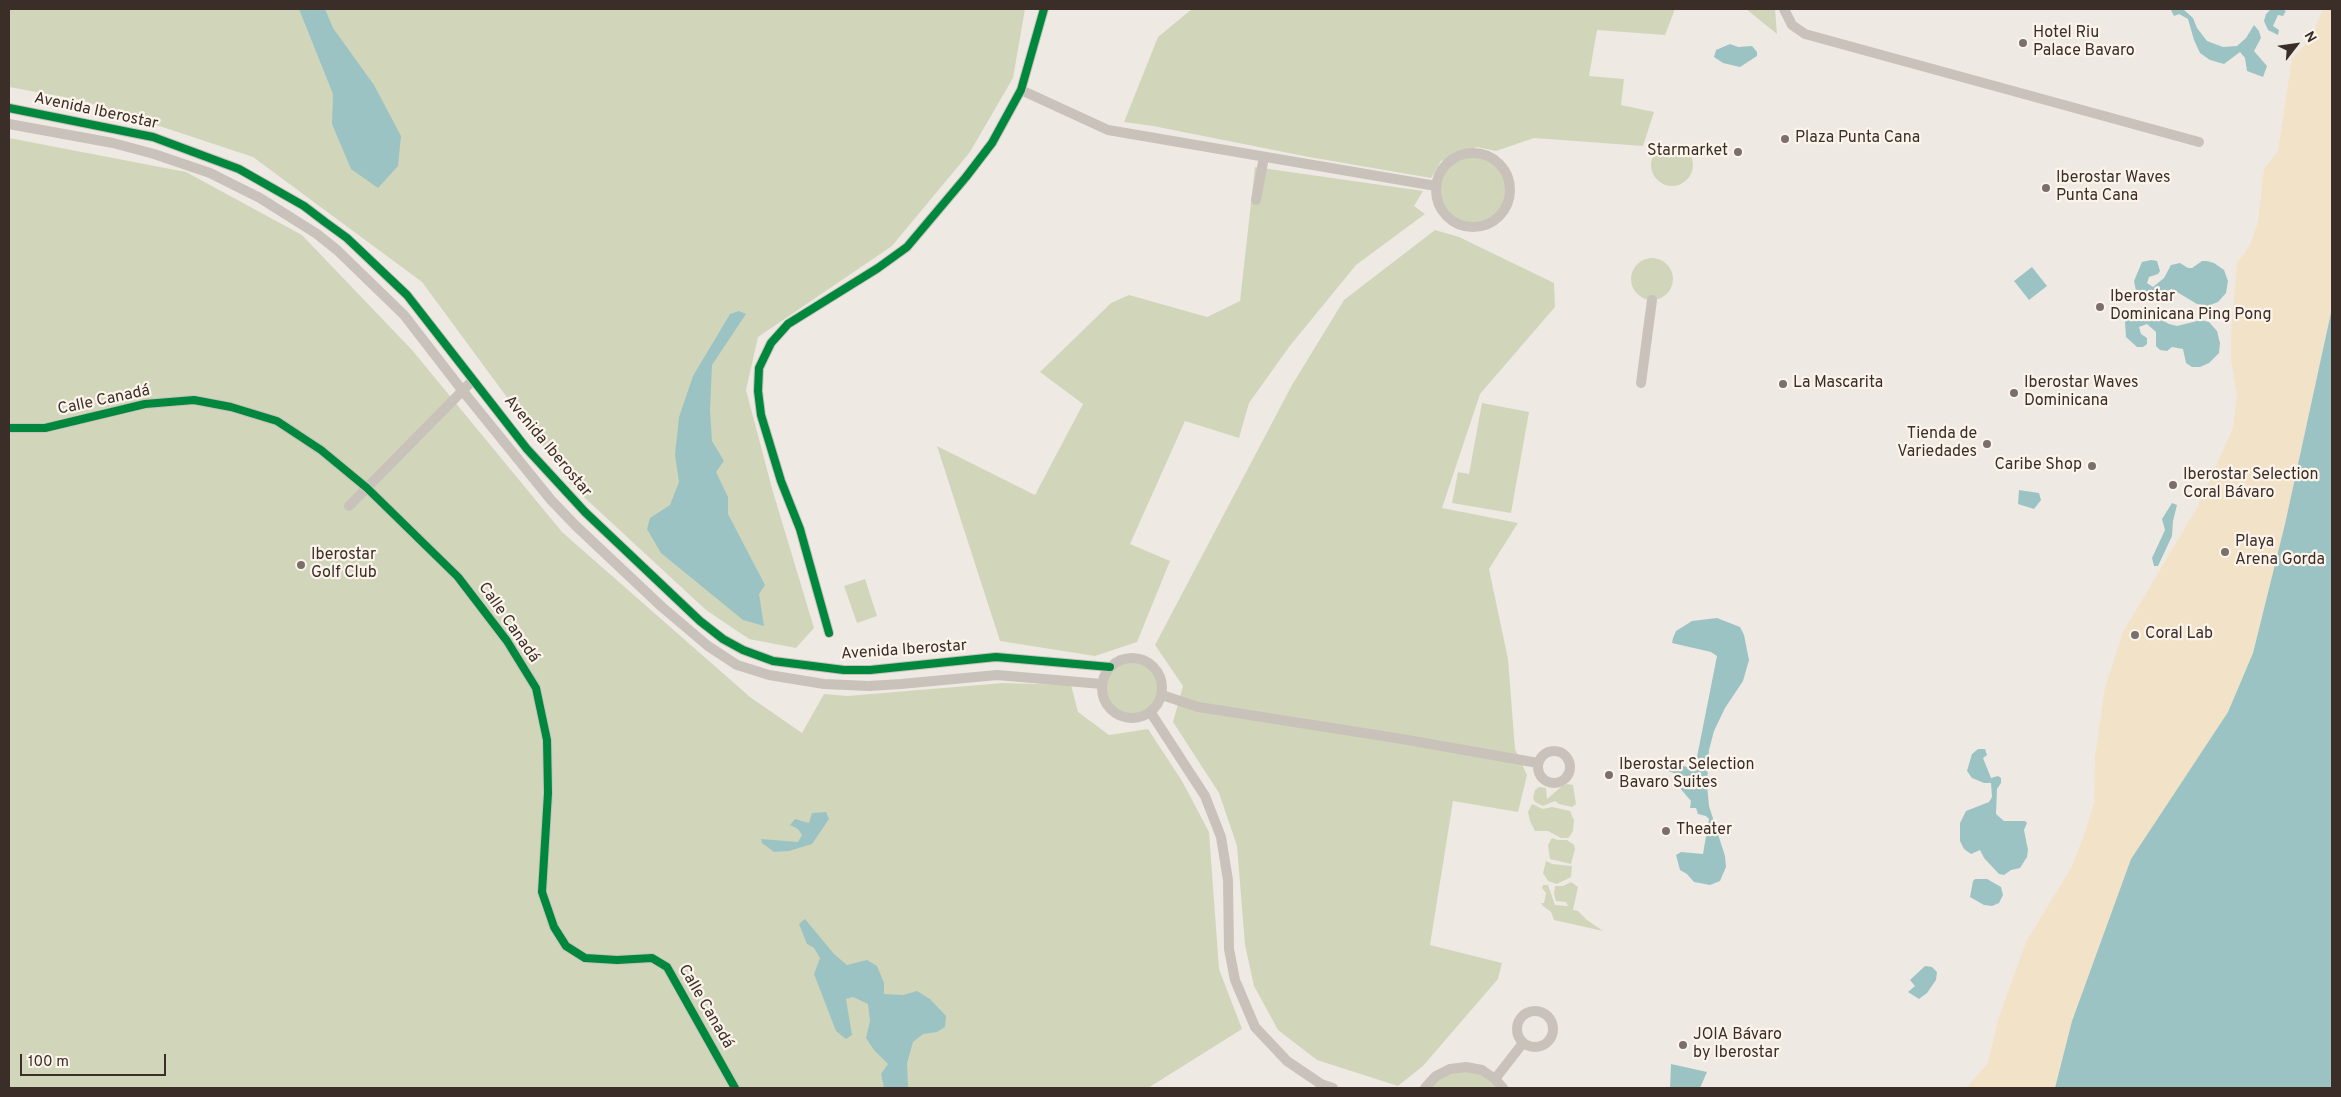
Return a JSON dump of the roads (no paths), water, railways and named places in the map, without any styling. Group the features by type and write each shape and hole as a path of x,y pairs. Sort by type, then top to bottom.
{"street":[{"path":"829,633 800,529 781,481 761,415 758,392 759,368 771,343 788,324 878,268 907,247 966,177 992,143 1021,90 1044,9"},
{"path":"1784,9 1792,25 1805,34 2199,142"},
{"path":"1021,90 1108,130 1436,186"},
{"name":"Avenida Iberostar","path":"9,108 152,137 238,169 280,192 347,238 395,283 420,310 527,449 584,512 700,621 723,639 743,650 773,661 844,670 870,670 996,657 1110,667"},
{"name":"Avenida Iberostar","path":"9,124 113,143 154,154 210,173 260,198 317,234 381,292 420,334 462,390 575,526 668,613 708,646 737,665 769,675 824,684 869,686 997,675 1102,684"},
{"path":"1473,153 1493,159 1502,167 1508,178 1511,190 1509,203 1503,214 1493,222 1482,227 1471,228 1461,226 1444,213 1438,204 1436,186 1439,175 1449,163 1462,155 1473,153"},
{"path":"1256,200 1264,157"},
{"path":"1642,383 1652,300"},
{"path":"349,506 473,380"},
{"name":"Calle Canadá","path":"9,428 45,428 145,404 194,400 232,407 277,421 321,450 367,488 458,577 507,641 536,688 547,749 548,792 542,892 559,934 566,946 586,958 617,960 652,958 667,967 734,1088"},
{"path":"1128,658 1146,662 1160,676 1162,695 1151,712 1142,717 1132,719 1122,717 1113,712 1106,704 1102,694 1102,684 1110,667 1128,658"},
{"path":"1162,695 1198,707 1224,712 1402,739 1538,763"},
{"path":"1151,712 1205,796 1221,836 1228,880 1229,949 1235,980 1255,1027 1287,1061 1321,1084 1333,1088"},
{"path":"1495,1079 1523,1043"},
{"path":"1424,1088 1436,1076 1450,1069 1466,1067 1482,1070 1495,1079 1503,1088"}],"water":[{"path":"299,9 325,9 333,28 374,85 401,136 398,166 378,188 351,169 332,124 333,94"},
{"path":"2183,9 2193,18 2197,28 2207,41 2223,47 2237,46 2246,38 2254,25 2259,31 2261,38 2254,51 2267,66 2263,77 2247,71 2245,58 2240,52 2224,64 2210,60 2200,53 2188,19 2179,14 2174,16 2171,10"},
{"path":"2271,9 2286,11 2283,16 2278,15 2273,26 2279,30 2278,35 2268,30 2264,21 2266,14"},
{"path":"1730,44 1738,47 1752,46 1757,52 1757,56 1740,67 1723,63 1714,57 1716,50"},
{"path":"2157,261 2160,271 2158,274 2149,277 2147,283 2153,287 2164,278 2171,265 2180,263 2188,268 2192,268 2202,261 2207,261 2214,263 2224,270 2228,281 2226,293 2218,302 2208,306 2197,304 2172,289 2149,299 2144,297 2136,291 2134,281 2142,262"},
{"path":"2032,267 2047,286 2029,300 2014,281"},
{"path":"2332,308 2332,1088 2055,1088 2072,1021 2131,859 2228,712 2253,653 2285,524"},
{"path":"2143,309 2169,324 2177,326 2201,320 2209,322 2217,331 2220,343 2219,353 2209,363 2200,367 2192,367 2186,363 2183,349 2172,347 2167,351 2160,350 2156,346 2156,332 2147,324 2139,327 2141,334 2147,338 2147,344 2143,347 2137,347 2126,337 2125,322 2132,312"},
{"path":"739,311 746,314 712,365 710,411 712,441 724,461 716,472 728,497 728,514 765,585 759,594 764,626 743,620 661,553 647,529 650,518 670,505 679,482 675,455 679,417 693,376 730,314"},
{"path":"2019,490 2039,493 2041,500 2034,509 2018,504"},
{"path":"2172,503 2177,505 2172,536 2158,566 2154,566 2152,558 2165,530 2162,519"},
{"path":"1717,618 1740,627 1744,635 1749,660 1743,681 1725,708 1714,731 1709,750 1707,784 1709,806 1725,856 1726,867 1720,881 1710,885 1694,882 1687,874 1680,870 1676,855 1681,852 1703,854 1709,819 1698,814 1696,808 1690,808 1691,801 1679,787 1681,778 1677,774 1650,765 1652,759 1692,768 1696,762 1717,656 1711,652 1672,643 1676,631 1692,621"},
{"path":"1978,749 1985,749 1987,755 1983,758 1991,778 1998,776 2001,778 2001,783 1997,789 1996,814 2004,821 2025,821 2027,823 2024,830 2028,850 2027,857 2020,868 2011,870 2004,875 1999,874 1984,858 1980,850 1971,854 1964,849 1960,841 1960,823 1966,811 1989,802 1992,797 1991,783 1984,783 1972,778 1967,771 1972,754"},
{"path":"826,812 829,819 812,844 789,851 774,852 762,843 761,839 798,842 802,835 798,829 790,825 795,819 809,823 812,813"},
{"path":"1975,879 1987,879 2001,887 2003,895 1999,903 1992,906 1984,905 1970,897"},
{"path":"805,919 834,954 847,965 867,960 877,966 884,983 884,994 903,995 917,991 930,999 946,1016 945,1027 937,1032 923,1034 913,1042 907,1063 908,1088 884,1088 881,1074 888,1064 874,1050 866,1038 870,1021 868,1004 853,997 846,999 852,1035 846,1039 836,1031 814,974 820,958 814,948 807,944 799,924"},
{"path":"1925,966 1932,967 1937,972 1936,980 1927,993 1919,999 1908,992 1915,986 1910,980"},
{"path":"1671,1064 1707,1072 1700,1088 1670,1088"}],"place":[{"name":"Hotel Riu Palace Bavaro","path":"2023,43"},
{"name":"Plaza Punta Cana","path":"1785,139"},
{"name":"Starmarket","path":"1738,152"},
{"name":"Iberostar Waves Punta Cana","path":"2046,188"},
{"name":"Iberostar Dominicana Ping Pong","path":"2100,307"},
{"name":"La Mascarita","path":"1783,384"},
{"name":"Iberostar Waves Dominicana","path":"2014,393"},
{"name":"Tienda de Variedades","path":"1987,444"},
{"name":"Caribe Shop","path":"2092,466"},
{"name":"Iberostar Selection Coral Bávaro","path":"2173,485"},
{"name":"Playa Arena Gorda","path":"2225,552"},
{"name":"Iberostar Golf Club","path":"301,565"},
{"name":"Coral Lab","path":"2135,635"},
{"name":"Iberostar Selection Bavaro Suites","path":"1609,775"},
{"name":"Theater","path":"1666,831"},
{"name":"JOIA Bávaro by Iberostar","path":"1683,1045"}]}
